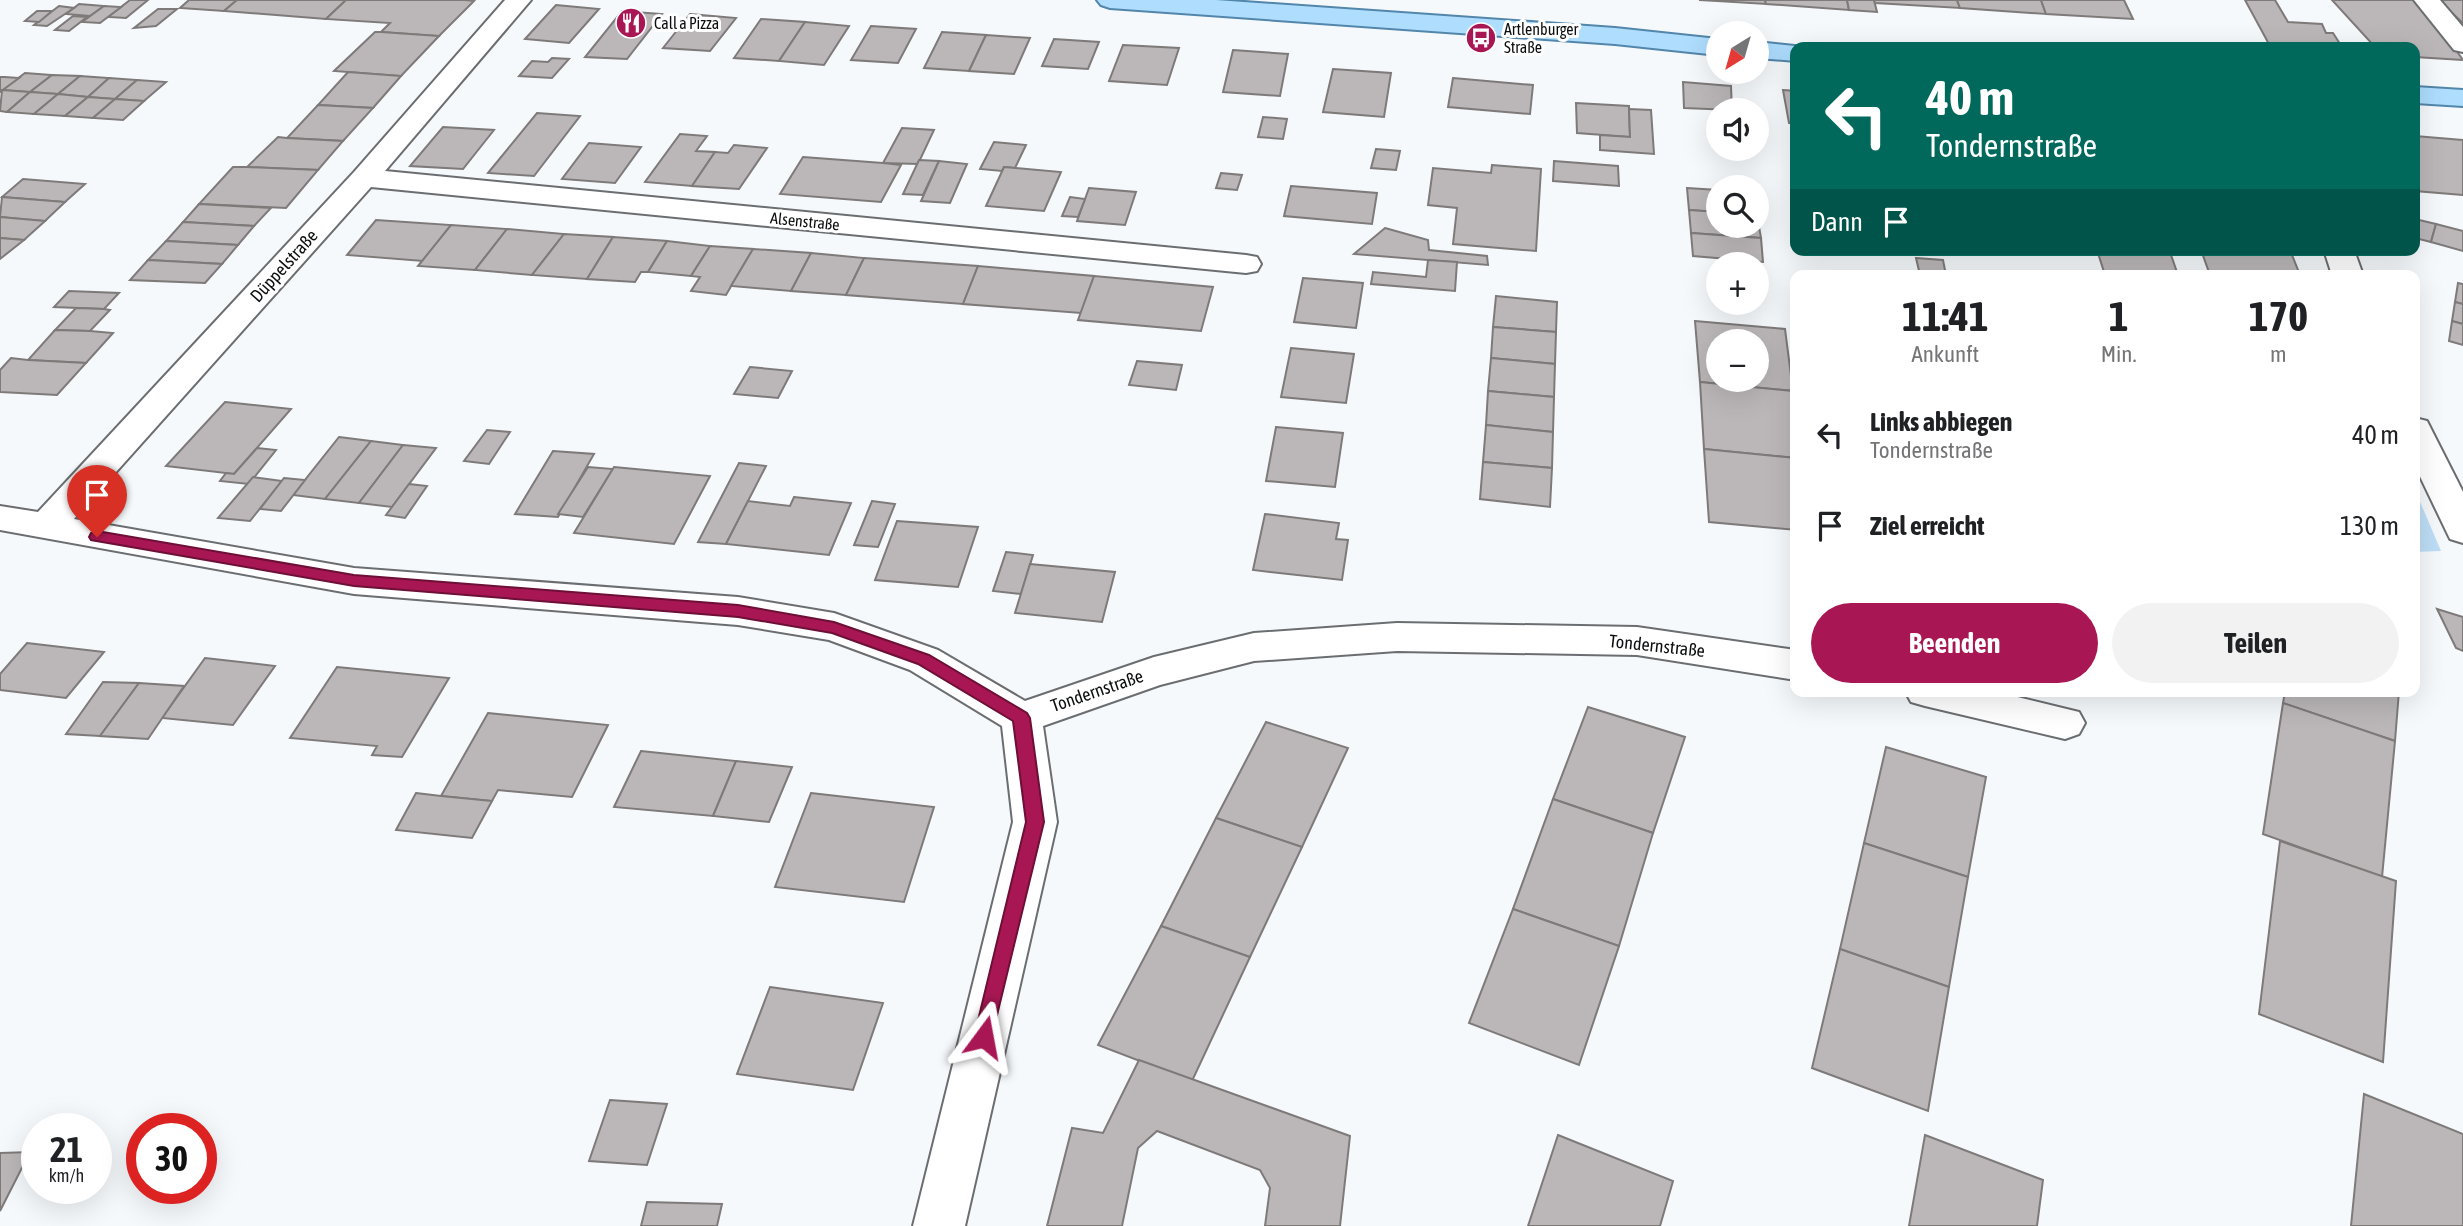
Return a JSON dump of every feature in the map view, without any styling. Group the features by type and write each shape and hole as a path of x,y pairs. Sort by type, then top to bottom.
{"main road":[{"path":"1110,0 1303,6 1706,46"},
{"path":"1769,51 1790,53"},
{"path":"2420,95 2463,98"}],"street":[{"name":"Düppelstraße","path":"46,528 364,177 518,0"},
{"path":"2427,0 2463,44"},
{"name":"Alsenstraße","path":"364,177 1246,264"},
{"path":"2420,440 2463,530"},
{"path":"0,518 354,580 738,611 834,628 923,660 1021,718 1035,822 939,1226"},
{"name":"Tondernstraße","path":"1021,718 1154,672 1254,647 1371,639 1485,636 1637,641 1790,664"},
{"path":"1951,697 2065,723"}],"shaded area":[{"path":"2420,502 2441,551 2420,552"}],"building":[{"path":"130,0 148,0 126,18 108,17"},
{"path":"189,0 237,0 224,11 180,8"},
{"path":"237,0 346,0 326,19 224,11"},
{"path":"346,0 474,1 439,36 381,32 390,23 326,19"},
{"path":"1699,0 1765,0 1766,4 1717,1"},
{"path":"1765,0 1847,0 1849,10 1766,4"},
{"path":"1847,0 1874,0 1877,12 1849,10"},
{"path":"1874,0 1957,0 1960,8 1875,3"},
{"path":"1957,0 2041,0 2046,14 1960,8"},
{"path":"2041,0 2124,0 2133,19 2046,14"},
{"path":"2245,0 2275,0 2288,22 2322,24 2326,33 2333,33 2339,42 2268,42"},
{"path":"2332,0 2420,0 2463,60 2420,57 2420,42 2370,42"},
{"path":"2438,0 2463,0 2463,23"},
{"path":"79,4 104,6 90,16 66,14"},
{"path":"556,5 599,9 569,43 525,39"},
{"path":"59,6 74,8 47,26 34,25"},
{"path":"104,6 121,7 100,23 82,22"},
{"path":"158,9 177,9 156,26 134,28"},
{"path":"37,11 52,11 39,22 25,21"},
{"path":"622,11 662,14 627,59 585,57"},
{"path":"690,14 736,18 710,51 663,48"},
{"path":"73,16 87,17 69,31 55,30"},
{"path":"761,19 805,22 779,61 734,58"},
{"path":"805,22 849,26 824,65 779,61"},
{"path":"871,26 916,29 898,63 851,60"},
{"path":"375,32 439,36 401,76 334,71"},
{"path":"942,32 986,35 969,71 924,68"},
{"path":"986,35 1030,38 1014,74 969,71"},
{"path":"1054,39 1099,42 1088,69 1042,66"},
{"path":"1123,45 1179,48 1167,85 1109,81"},
{"path":"1233,50 1288,54 1280,96 1223,92"},
{"path":"552,58 569,59 552,78 519,76 532,61 548,62"},
{"path":"1333,69 1391,73 1384,117 1323,112"},
{"path":"348,72 401,76 373,108 318,105"},
{"path":"25,73 52,75 30,92 2,90"},
{"path":"52,75 80,76 58,94 30,92"},
{"path":"80,76 109,78 88,97 58,94"},
{"path":"0,77 5,77 19,78 0,92"},
{"path":"109,78 137,80 115,99 88,97"},
{"path":"1453,78 1533,85 1530,114 1448,107"},
{"path":"137,80 166,82 144,101 115,99"},
{"path":"1683,82 1731,86 1732,98 1706,98 1706,109 1684,108"},
{"path":"2,90 30,92 7,112 0,111"},
{"path":"1783,90 1790,91 1789,123"},
{"path":"30,92 58,94 34,114 7,112"},
{"path":"58,94 88,97 65,116 34,114"},
{"path":"88,97 115,99 93,118 65,116"},
{"path":"115,99 144,101 123,120 93,118"},
{"path":"1576,103 1629,106 1630,137 1577,133"},
{"path":"318,105 373,108 343,141 287,138"},
{"path":"1629,109 1651,110 1654,154 1600,150 1600,135 1630,137"},
{"path":"537,113 580,116 534,176 488,173"},
{"path":"1263,117 1287,119 1283,139 1258,137"},
{"path":"443,127 494,130 463,169 410,166"},
{"path":"902,128 934,130 918,164 883,163"},
{"path":"680,134 707,136 696,151 715,152 692,186 645,182"},
{"path":"2420,136 2463,140 2463,195 2420,191"},
{"path":"278,137 343,141 318,170 247,167"},
{"path":"994,142 1026,145 1015,168 1004,167 1002,171 980,169"},
{"path":"589,143 641,147 615,183 562,179"},
{"path":"734,145 767,148 739,189 692,186 715,152 728,153"},
{"path":"1376,149 1400,151 1396,170 1371,168"},
{"path":"803,157 901,165 881,202 780,194"},
{"path":"919,160 939,161 923,195 903,194"},
{"path":"939,161 967,164 950,203 921,201"},
{"path":"1554,161 1618,166 1619,186 1553,181"},
{"path":"1492,165 1541,169 1536,251 1453,244 1457,208 1428,205 1433,168 1491,173"},
{"path":"233,167 318,170 286,208 199,204"},
{"path":"1004,167 1061,172 1044,211 986,206"},
{"path":"1221,173 1242,175 1237,190 1216,188"},
{"path":"23,179 85,184 65,202 2,197"},
{"path":"1291,186 1377,193 1372,224 1284,216"},
{"path":"1089,188 1136,192 1125,225 1077,221"},
{"path":"1687,188 1706,189 1706,211 1689,210"},
{"path":"2,197 65,202 45,221 0,217"},
{"path":"1070,197 1085,199 1078,217 1062,216"},
{"path":"199,204 271,208 254,226 183,222"},
{"path":"1689,210 1706,211 1706,234 1691,233"},
{"path":"0,217 45,221 24,240 0,238"},
{"path":"376,220 451,225 423,261 347,255"},
{"path":"2420,220 2436,224 2431,242 2420,239"},
{"path":"183,222 254,226 238,245 166,241"},
{"path":"2436,224 2463,231 2463,251 2431,242"},
{"path":"451,225 507,229 475,270 418,266"},
{"path":"1385,228 1428,240 1429,250 1487,256 1488,265 1354,254"},
{"path":"507,229 564,234 532,275 475,270"},
{"path":"1691,233 1706,234 1706,238 1761,238 1762,252 1706,252 1706,257 1693,256"},
{"path":"564,234 613,237 587,279 532,275"},
{"path":"613,237 667,241 648,272 641,272 635,282 587,279"},
{"path":"0,238 24,240 0,259"},
{"path":"166,241 238,245 222,264 148,260"},
{"path":"667,241 710,246 691,276 648,272"},
{"path":"710,246 753,249 726,295 691,291 700,277 691,276"},
{"path":"753,249 811,253 791,291 731,286"},
{"path":"811,253 864,258 846,295 791,291"},
{"path":"2099,256 2171,256 2176,270 2103,270"},
{"path":"2203,256 2292,256 2298,270 2208,270"},
{"path":"864,258 978,266 963,304 846,295"},
{"path":"1916,258 1943,260 1945,270 1919,270"},
{"path":"148,260 222,264 205,283 130,280"},
{"path":"1428,260 1457,262 1455,291 1371,284 1373,272 1426,277"},
{"path":"978,266 1094,276 1081,313 963,304"},
{"path":"1094,276 1213,287 1201,331 1078,320"},
{"path":"1303,278 1363,283 1356,328 1294,322"},
{"path":"2458,283 2463,284 2463,304 2455,302"},
{"path":"69,291 119,293 104,309 54,307"},
{"path":"1496,296 1557,302 1556,332 1493,327"},
{"path":"2455,302 2463,304 2463,324 2452,321"},
{"path":"76,308 110,310 90,331 55,330"},
{"path":"1695,321 1785,329 1790,391 1769,389 1769,329 1706,329 1706,383 1700,382"},
{"path":"2452,321 2463,324 2463,345 2449,341"},
{"path":"1493,327 1556,332 1555,364 1491,358"},
{"path":"55,330 113,333 86,363 28,360"},
{"path":"1291,348 1354,354 1346,403 1281,397"},
{"path":"11,358 86,363 57,395 0,392 0,370"},
{"path":"1491,358 1555,364 1554,397 1488,391"},
{"path":"1137,361 1182,365 1176,390 1129,385"},
{"path":"750,367 792,371 778,398 734,394"},
{"path":"1700,382 1706,383 1706,392 1769,392 1769,389 1790,391 1790,457 1704,449"},
{"path":"1488,391 1554,397 1553,432 1486,425"},
{"path":"225,402 291,409 234,474 166,466"},
{"path":"1486,425 1553,432 1552,468 1483,462"},
{"path":"1276,427 1343,433 1335,487 1266,481"},
{"path":"487,430 510,432 489,464 464,461"},
{"path":"339,437 371,441 325,499 293,495"},
{"path":"371,441 403,445 359,503 325,499"},
{"path":"403,445 436,448 392,507 359,503"},
{"path":"257,448 276,450 249,484 220,481 226,473 234,474"},
{"path":"1704,449 1790,457 1790,529 1709,522"},
{"path":"553,451 594,454 558,517 515,514"},
{"path":"1483,462 1552,468 1550,507 1480,499"},
{"path":"739,463 766,466 726,544 698,542"},
{"path":"588,467 613,469 583,517 558,514"},
{"path":"614,467 710,476 674,544 574,533"},
{"path":"253,477 282,481 250,521 218,518"},
{"path":"284,478 305,480 281,511 260,509"},
{"path":"409,484 427,486 405,518 386,515"},
{"path":"794,497 851,503 829,555 726,544 748,501 790,506"},
{"path":"872,501 895,504 878,547 854,545"},
{"path":"1265,514 1339,523 1336,539 1348,540 1342,580 1253,570"},
{"path":"897,521 978,527 958,587 875,580"},
{"path":"1006,552 1033,555 1021,594 993,591"},
{"path":"1030,564 1115,572 1102,622 1015,613"},
{"path":"2437,609 2463,617 2463,651 2456,648"},
{"path":"27,643 104,652 66,698 0,690 0,674"},
{"path":"205,658 275,666 233,725 162,718"},
{"path":"337,667 449,678 402,757 372,755 377,746 290,738"},
{"path":"103,682 139,683 100,736 66,734"},
{"path":"139,683 184,686 148,739 100,736"},
{"path":"2284,697 2399,697 2395,741 2283,703"},
{"path":"2283,703 2395,741 2382,877 2263,834"},
{"path":"1588,707 1685,737 1653,833 1553,799"},
{"path":"488,713 608,725 572,797 498,790 492,801 441,796"},
{"path":"1266,722 1348,748 1302,847 1216,818"},
{"path":"1886,747 1986,777 1968,877 1864,843"},
{"path":"641,751 736,761 713,816 614,807"},
{"path":"736,761 792,767 769,822 713,816"},
{"path":"416,793 492,801 472,838 396,830"},
{"path":"811,793 934,807 904,902 775,887"},
{"path":"1553,799 1653,833 1619,946 1513,909"},
{"path":"1216,818 1302,847 1250,957 1161,926"},
{"path":"2280,841 2396,881 2383,1062 2259,1014"},
{"path":"1864,843 1968,877 1949,987 1840,949"},
{"path":"1513,909 1619,946 1579,1065 1469,1023"},
{"path":"1161,926 1250,957 1192,1081 1098,1045"},
{"path":"1840,949 1949,987 1928,1111 1812,1068"},
{"path":"770,987 883,1003 853,1090 737,1074"},
{"path":"1139,1060 1350,1136 1340,1226 1265,1226 1270,1188 1260,1170 1157,1131 1138,1148 1122,1226 1047,1226 1072,1128 1103,1133"},
{"path":"2364,1094 2463,1134 2463,1226 2351,1226"},
{"path":"610,1100 667,1104 647,1165 589,1161"},
{"path":"1558,1135 1673,1181 1660,1226 1528,1226"},
{"path":"1925,1135 2043,1180 2037,1226 1909,1226"},
{"path":"21,1152 21,1170 0,1211 0,1153"},
{"path":"647,1202 722,1204 717,1226 641,1226"}],"place":[{"name":"Call a Pizza","path":"631,23"},
{"name":"Artlenburger Straße","path":"1481,38"}],"route":[{"path":"97,537 354,580 738,611 834,628 923,660 1021,718 1035,822 984,1037"}]}
